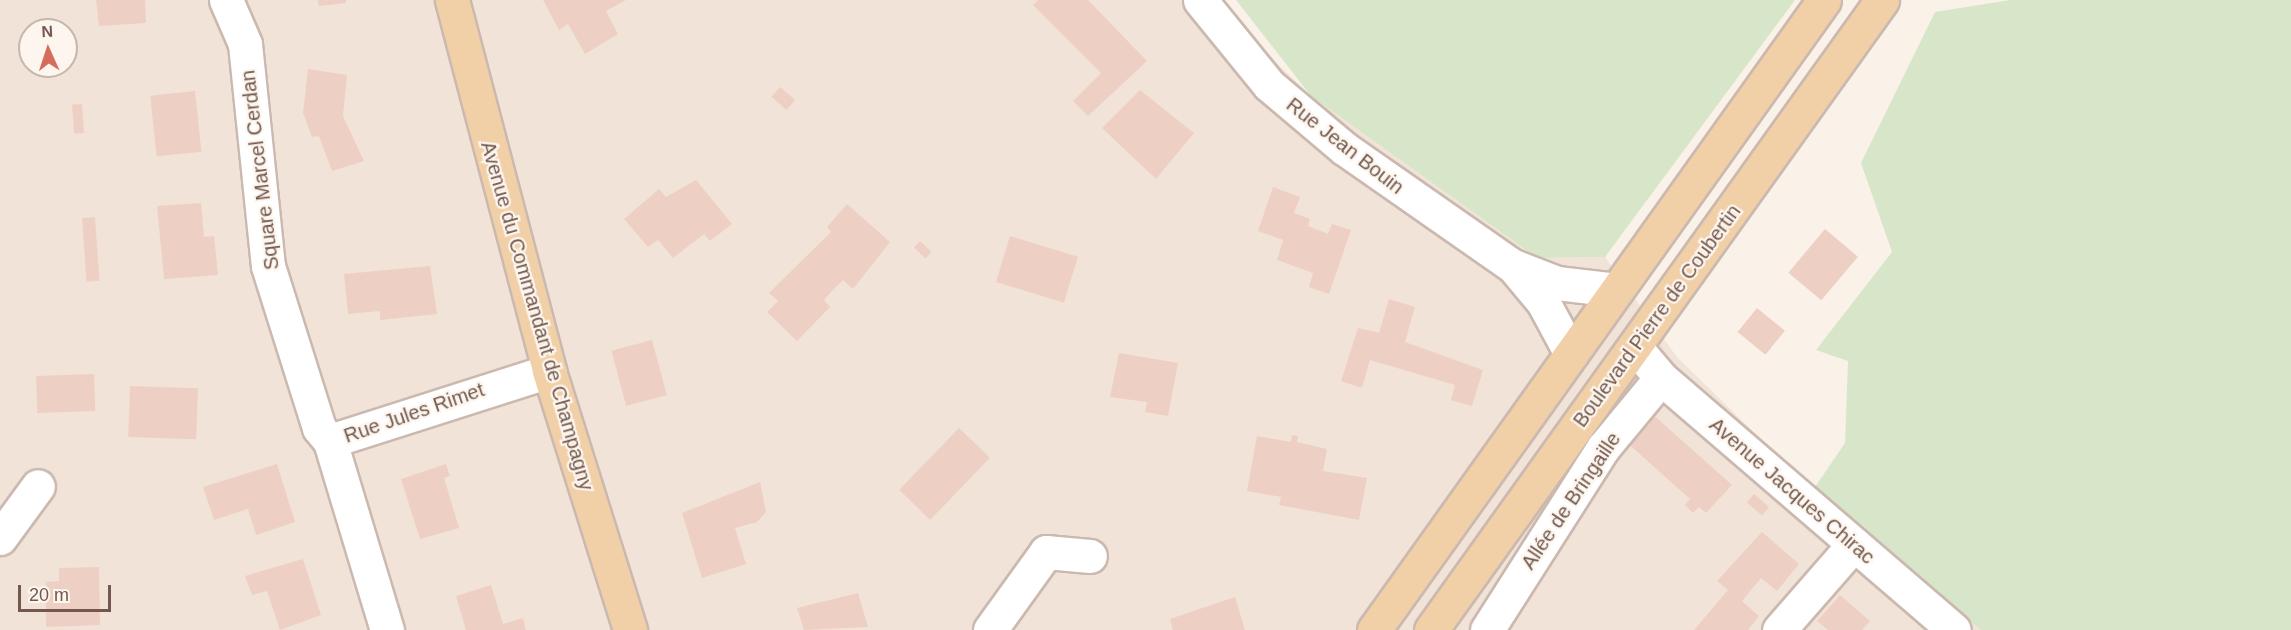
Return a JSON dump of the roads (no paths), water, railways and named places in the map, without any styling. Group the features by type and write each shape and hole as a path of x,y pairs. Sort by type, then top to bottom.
{"main road":[{"name":"Avenue du Commandant de Champagny","path":"452,0 549,371 630,630"},
{"path":"1374,630 1824,0"},
{"name":"Boulevard Pierre de Coubertin","path":"1431,630 1882,0"}],"street":[{"name":"Square Marcel Cerdan","path":"226,0 245,44 268,266 319,428 330,441"},
{"name":"Rue Jean Bouin","path":"1200,0 1278,92 1440,220 1513,266 1557,283 1617,290"},
{"name":"Rue Jean Bouin","path":"1513,266 1543,302 1571,354"},
{"name":"Avenue Jacques Chirac","path":"1635,347 1662,378 1954,630"},
{"name":"Rue Jules Rimet","path":"387,630 330,441 549,371"},
{"name":"Allée de Bringaille","path":"1487,630 1603,448 1662,378"},
{"path":"0,538 38,486"},
{"path":"1779,630 1854,544"},
{"path":"990,630 1046,552 1090,556"}]}
